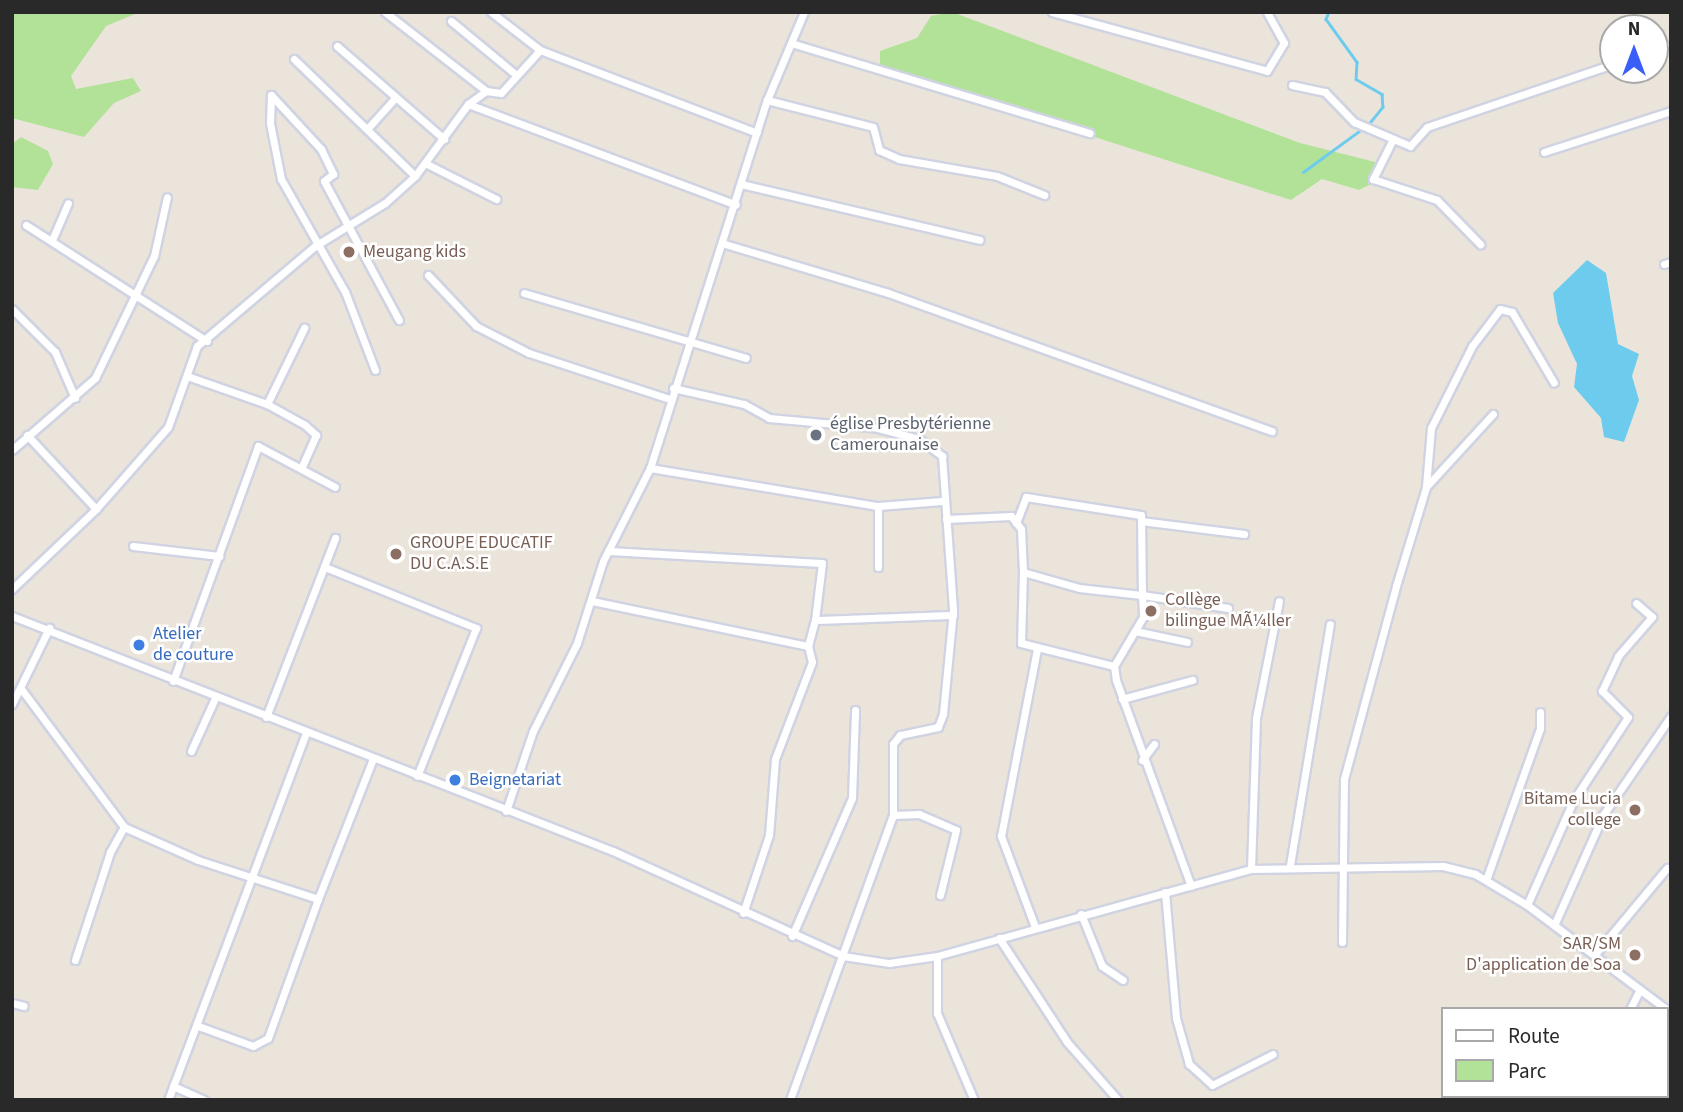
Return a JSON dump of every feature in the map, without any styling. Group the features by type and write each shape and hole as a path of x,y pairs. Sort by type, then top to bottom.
{"street":[{"path":"385,12 486,91 501,93 515,74 540,50"},
{"path":"491,12 540,50 757,133"},
{"path":"506,811 592,601 608,551 650,468 687,344 726,244 767,100 804,12"},
{"path":"1052,12 1267,71 1284,43 1267,12"},
{"path":"450,21 515,74"},
{"path":"791,43 1090,133"},
{"path":"337,46 444,139"},
{"path":"293,59 368,128 415,176"},
{"path":"1292,85 1325,92 1354,122 1410,146 1427,127 1599,69"},
{"path":"12,589 96,509 170,423 197,346 315,246 352,224 415,176 468,104 486,91"},
{"path":"375,370 345,292 315,246 281,177 271,95 314,138 333,174 324,181 352,224 400,320"},
{"path":"368,128 394,98"},
{"path":"767,100 873,127 879,150 899,159 997,176 1044,195"},
{"path":"468,104 736,205"},
{"path":"1544,152 1671,111"},
{"path":"1393,139 1373,179 1437,200 1480,244"},
{"path":"425,163 496,199"},
{"path":"741,184 980,240"},
{"path":"12,450 75,398 103,363 132,293 154,256 167,197"},
{"path":"52,240 68,204"},
{"path":"26,225 206,341"},
{"path":"726,244 888,293 1272,430"},
{"path":"428,275 487,332 530,353 670,399"},
{"path":"524,293 687,344 746,358"},
{"path":"12,309 55,352 75,398"},
{"path":"1342,942 1344,779 1426,487 1431,428 1472,346 1500,309 1512,312 1554,383"},
{"path":"267,404 304,328"},
{"path":"187,376 267,404 316,435 302,467"},
{"path":"673,388 744,404 769,418 799,417 919,439 942,456 942,500 946,519 953,615 938,727 900,735 893,744 893,815 870,863 843,957 790,1100"},
{"path":"1426,487 1493,414"},
{"path":"27,435 96,509"},
{"path":"173,681 258,446 302,467 335,487"},
{"path":"650,468 878,506 942,500"},
{"path":"1114,666 1021,643 1023,572 1016,523 1026,498 1141,514 1143,617 1114,666 1142,760 1191,886"},
{"path":"878,506 878,567"},
{"path":"946,519 1001,513 1016,523"},
{"path":"1141,521 1244,534"},
{"path":"266,717 335,538"},
{"path":"134,546 219,556"},
{"path":"608,551 822,563 815,620 808,646 813,662 775,759 769,835 743,913"},
{"path":"325,567 477,628 417,776"},
{"path":"1023,572 1079,588 1228,608"},
{"path":"592,601 808,646"},
{"path":"1251,869 1256,718 1279,601"},
{"path":"1527,905 1573,801 1628,717 1601,695 1618,656 1652,617 1636,603"},
{"path":"815,620 953,615"},
{"path":"12,616 49,628 215,698 612,851 792,936 843,957 890,963 937,956 1251,869 1345,864 1444,866 1486,880 1527,905 1596,953 1664,1007"},
{"path":"1290,865 1330,624"},
{"path":"12,704 22,690 49,628"},
{"path":"1135,631 1187,642"},
{"path":"1035,927 1001,836 1037,649"},
{"path":"1122,699 1192,680"},
{"path":"22,690 124,827 198,860 250,874 318,899"},
{"path":"191,751 215,698"},
{"path":"792,936 852,798 855,709"},
{"path":"1486,880 1540,728 1540,712"},
{"path":"1555,923 1603,815 1671,716"},
{"path":"168,1100 198,1027 250,874 306,733"},
{"path":"1142,760 1154,744"},
{"path":"198,1027 253,1046 268,1038 318,899 373,759"},
{"path":"893,815 919,814 956,830 940,895"},
{"path":"75,960 110,852 124,827"},
{"path":"1596,953 1667,868"},
{"path":"1165,892 1176,1018 1189,1064 1212,1085 1273,1054"},
{"path":"1081,914 1102,966 1123,980"},
{"path":"999,939 1067,1042 1118,1100"},
{"path":"937,956 937,1013 974,1100"},
{"path":"1631,1007 1640,989"},
{"path":"12,1003 24,1006"},
{"path":"173,1086 204,1100"}],"green space":[{"path":"12,12 140,12 106,26 71,76 76,89 133,78 141,91 114,103 84,137 12,118"},
{"path":"952,12 1300,143 1379,163 1371,184 1359,190 1322,179 1291,200 880,68 880,51 917,38 931,16"},
{"path":"21,137 48,151 53,164 38,190 12,187 12,144"}],"water":[{"path":"1587,260 1606,273 1618,344 1639,354 1632,376 1639,400 1624,442 1604,437 1601,418 1574,387 1577,364 1558,323 1553,293"}],"waterway":[{"path":"1329,12 1326,19 1357,62 1356,79 1382,94 1383,107 1369,124"},
{"path":"1303,172 1362,129"}],"place":[{"name":"Meugang kids","path":"349,252"},
{"name":"église Presbytérienne Camerounaise","path":"816,435"},
{"name":"GROUPE EDUCATIF DU C.A.S.E","path":"396,554"},
{"name":"Collège bilingue MÃ¼ller","path":"1151,611"},
{"name":"Atelier de couture","path":"139,645"},
{"name":"Beignetariat","path":"455,780"},
{"name":"Bitame Lucia college","path":"1635,810"},
{"name":"SAR/SM D'application de Soa","path":"1635,955"}]}
